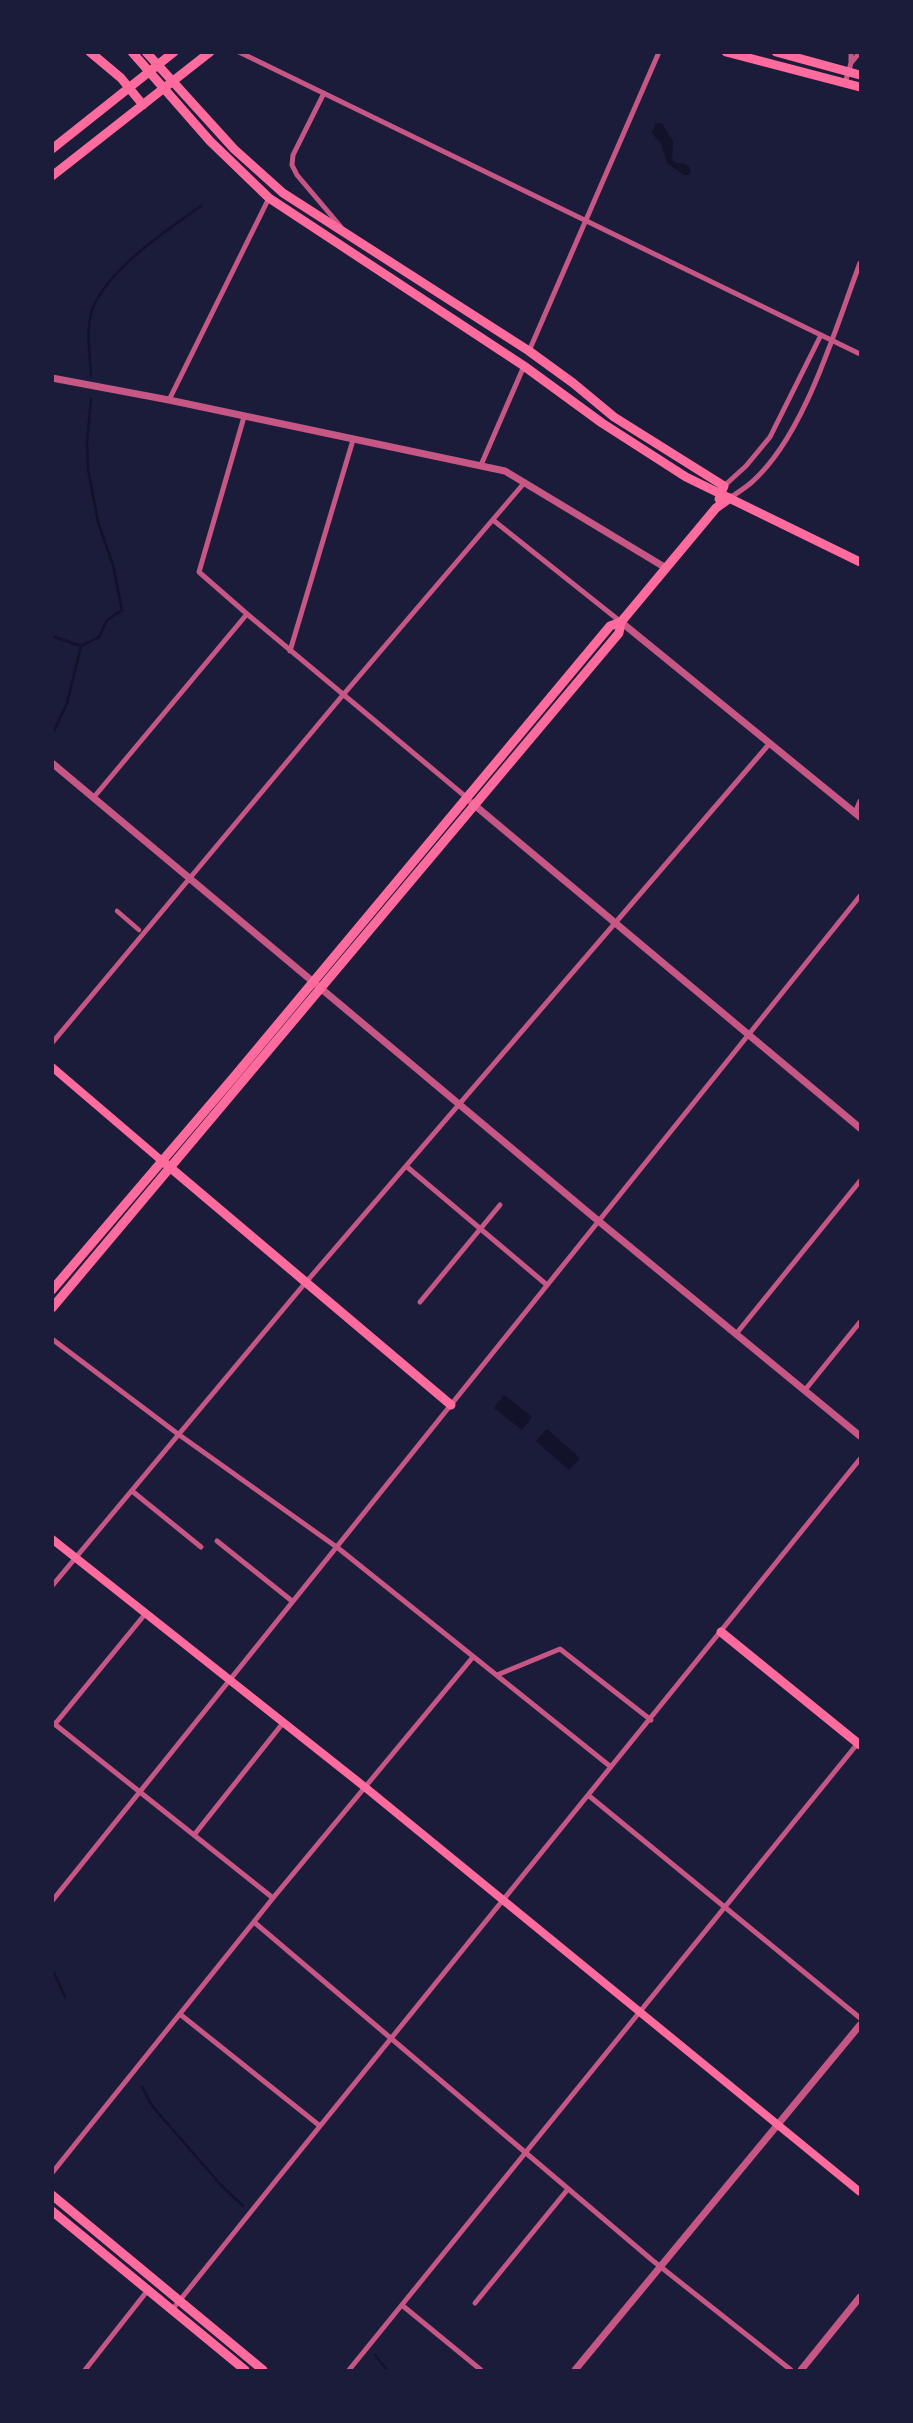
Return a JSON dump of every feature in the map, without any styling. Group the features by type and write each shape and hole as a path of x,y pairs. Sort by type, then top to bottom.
{"main road":[{"path":"90,52 121,78 143,105"},
{"path":"132,52 210,141 270,198 686,477 725,493 860,562"},
{"path":"146,52 210,124 284,194 529,351 573,383 614,418 725,493"},
{"path":"52,149 174,52"},
{"path":"52,176 210,52"},
{"path":"726,52 860,88"},
{"path":"776,52 850,67 860,75"},
{"path":"52,1308 619,633 621,622 716,508 725,493"},
{"path":"52,1290 610,626 621,622"},
{"path":"52,1067 451,1405"},
{"path":"52,1539 366,1788 860,2192"},
{"path":"721,1632 860,1743"},
{"path":"52,2195 263,2371"},
{"path":"52,2211 245,2371"}],"street":[{"path":"239,52 860,354"},
{"path":"529,351 659,52"},
{"path":"850,52 850,67"},
{"path":"845,83 850,67 860,52"},
{"path":"324,93 293,155 292,165 297,175 346,232"},
{"path":"169,400 270,198"},
{"path":"725,493 752,482 781,447 825,362 860,263"},
{"path":"725,493 770,437 821,335"},
{"path":"481,465 524,366"},
{"path":"52,378 505,471 666,568"},
{"path":"244,417 199,572 860,1128"},
{"path":"290,650 353,440"},
{"path":"52,1043 525,482"},
{"path":"493,520 858,815"},
{"path":"94,797 247,614"},
{"path":"52,1587 307,1282 770,743"},
{"path":"53,765 860,1436"},
{"path":"858,815 860,801"},
{"path":"52,1901 860,896"},
{"path":"117,911 139,930"},
{"path":"406,1166 547,1285"},
{"path":"736,1334 860,1181"},
{"path":"420,1302 500,1205"},
{"path":"805,1390 860,1322"},
{"path":"52,1339 178,1434 338,1548 611,1767"},
{"path":"172,2310 860,1458"},
{"path":"132,1491 201,1547"},
{"path":"217,1541 292,1601"},
{"path":"146,1613 54,1723 273,1898"},
{"path":"497,1675 560,1649 651,1720"},
{"path":"52,2173 273,1898 473,1657"},
{"path":"194,1835 283,1723"},
{"path":"349,2371 860,1743"},
{"path":"588,1795 860,2018"},
{"path":"254,1923 661,2267 791,2371"},
{"path":"181,2015 320,2126"},
{"path":"575,2371 860,2025"},
{"path":"475,2303 568,2189"},
{"path":"85,2371 148,2290"},
{"path":"801,2371 860,2297"},
{"path":"402,2306 481,2371"}],"shaded area":[{"path":"656,123 662,123 673,142 672,159 690,168 688,175 667,163 661,144 652,133"},
{"path":"504,1395 532,1417 522,1430 494,1408"},
{"path":"547,1429 580,1458 569,1470 536,1441"}],"waterway":[{"path":"91,376 90,318 92,309 105,287 129,261 201,206"},
{"path":"52,636 81,646 99,637 107,620 122,610 113,565 98,522 88,469 87,443 91,399"},
{"path":"52,735 67,703 81,646"},
{"path":"52,1968 65,1997"},
{"path":"142,2087 153,2107 220,2184 243,2206"},
{"path":"375,2355 387,2370"}]}
